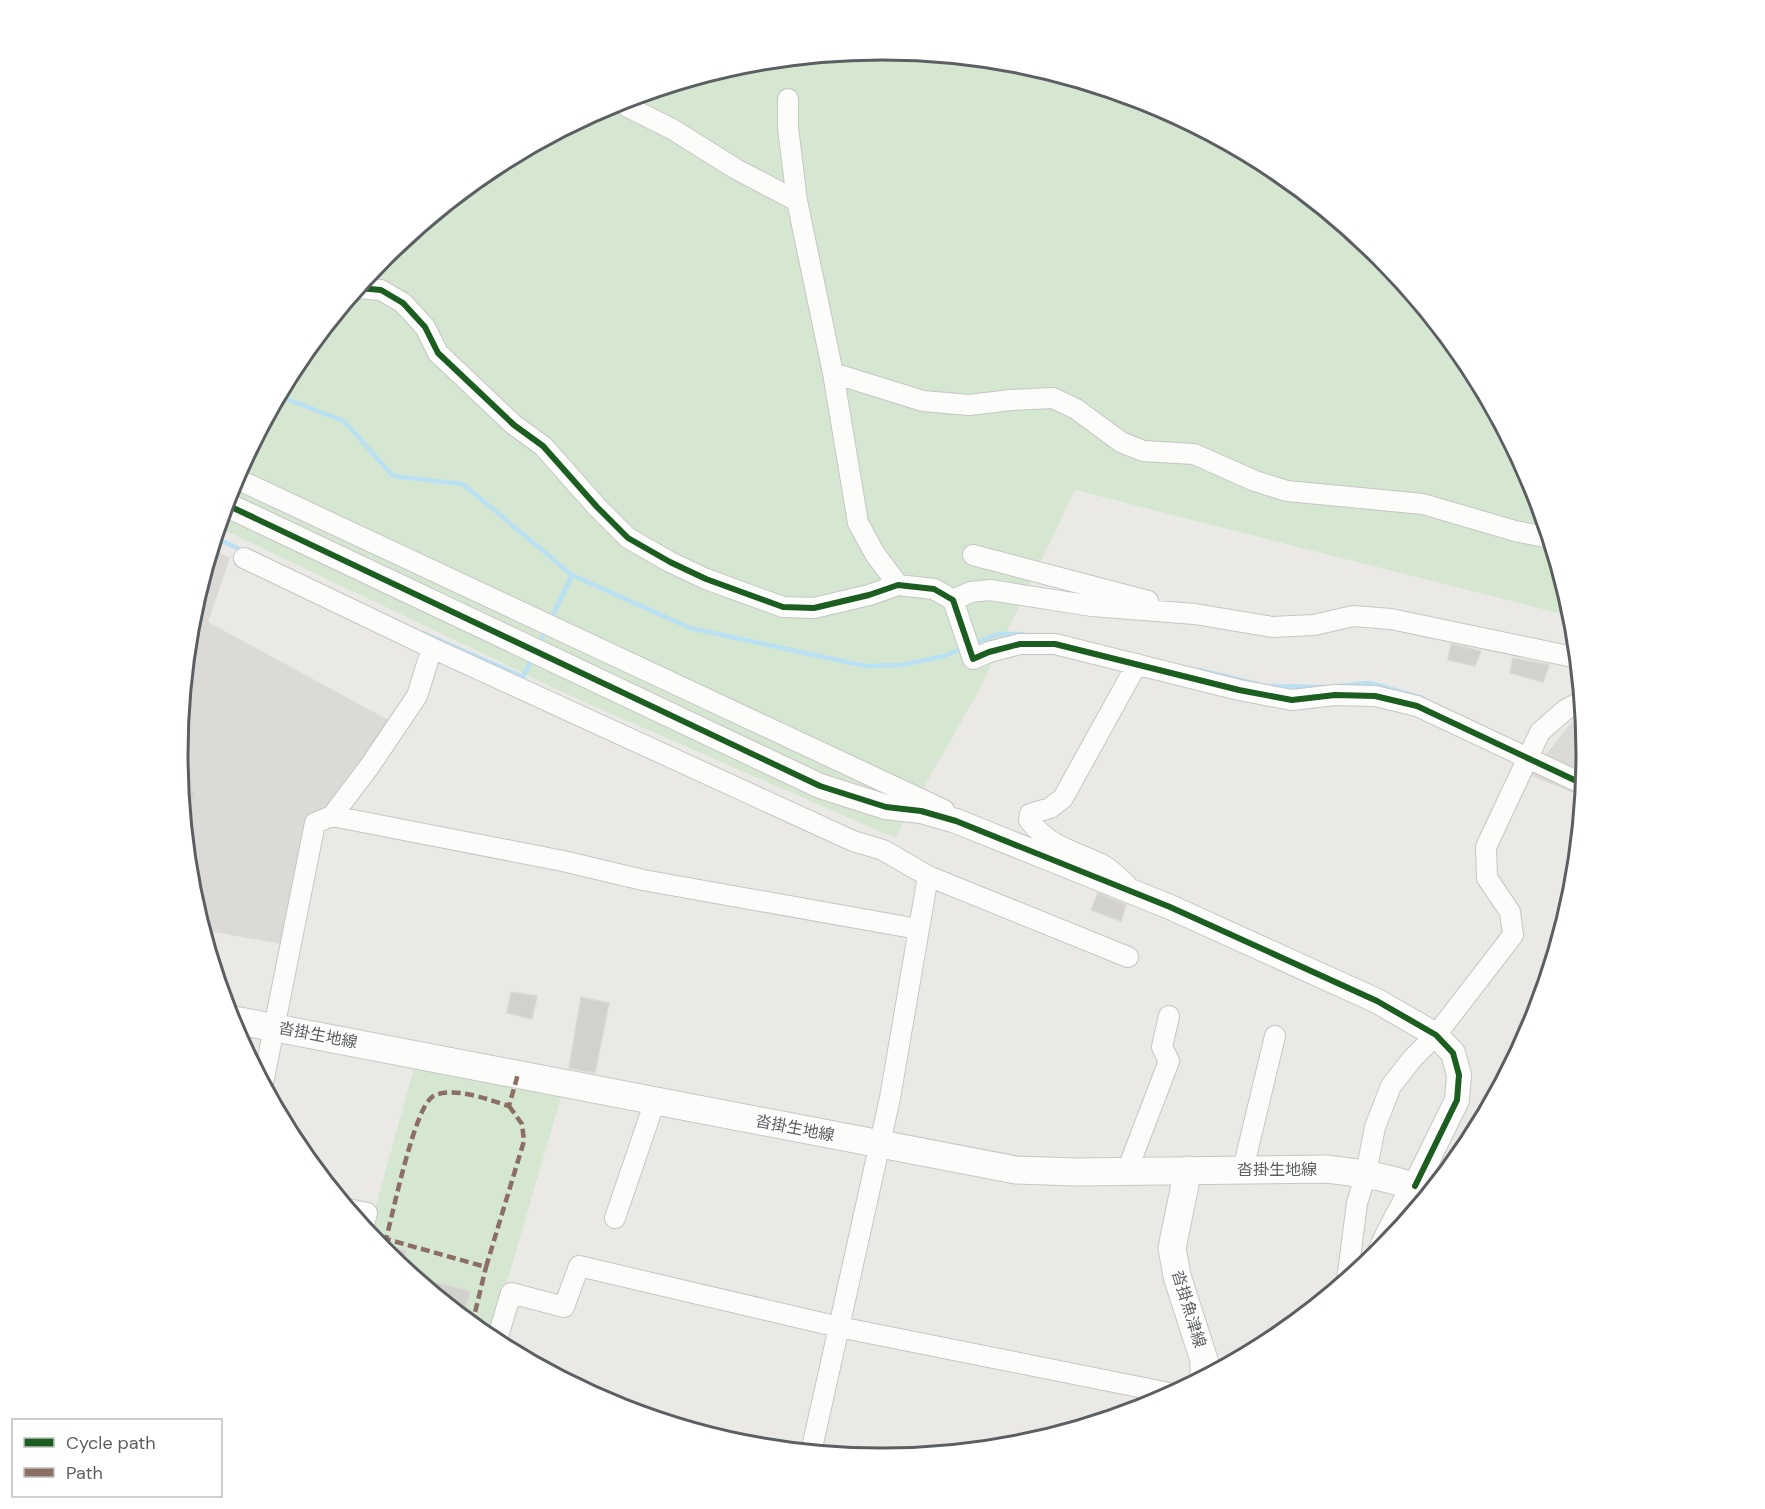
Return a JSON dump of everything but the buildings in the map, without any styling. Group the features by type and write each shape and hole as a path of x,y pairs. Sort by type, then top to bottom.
{"main road":[{"name":"沓掛生地線","path":"241,1020 1016,1170 1076,1172 1326,1169 1366,1174"},
{"name":"沓掛魚津線","path":"1188,1170 1172,1248 1177,1276 1204,1360 1204,1370"},
{"path":"1366,1174 1422,1189"}],"street":[{"path":"788,99 788,128 797,201 833,373 858,523 875,554 898,585"},
{"path":"629,109 672,129 736,169 797,201"},
{"path":"367,289 381,290 403,303 425,327 438,353 514,425 543,446 628,538 706,579 783,607 814,608 869,595 898,585 934,589 953,600 973,659 989,652 1020,644 1055,644 1239,690 1292,700 1335,695 1375,696 1417,706 1576,781"},
{"path":"833,373 923,401 969,405 1053,398 1076,409 1121,442 1143,451 1194,454 1256,481 1287,491 1423,504 1505,529 1542,536"},
{"path":"244,482 594,648 912,794 943,809 956,821"},
{"path":"234,508 820,786 886,807 921,811 956,821 1141,896 1377,1001 1436,1035 1453,1053 1459,1075 1457,1100 1422,1189"},
{"path":"973,555 1195,614"},
{"path":"244,558 432,648 853,841 883,850 928,876 1128,957"},
{"path":"953,600 971,592 990,590 1092,606 1195,614 1272,627 1314,625 1353,616 1391,619 1570,656"},
{"path":"265,1071 315,824 332,816 369,767 417,696 432,648"},
{"path":"1137,664 1064,798 1050,808 1030,814 1029,820 1039,834 1064,849 1103,865 1141,896"},
{"path":"1349,1269 1357,1203 1366,1174 1375,1127 1391,1086 1412,1059 1436,1035 1513,935 1510,912 1487,878 1486,847 1540,732 1565,710 1575,704"},
{"path":"332,816 563,861 643,880 918,929"},
{"path":"813,1445 891,1098 928,876"},
{"path":"1126,1171 1169,1062 1162,1047 1169,1016"},
{"path":"1243,1169 1275,1036"},
{"path":"615,1218 655,1101"},
{"path":"499,1333 511,1293 564,1307 579,1266 839,1327 1159,1391"}],"shaded area":[{"path":"219,552 230,558 208,622 390,721 330,806 314,811 306,825 282,944 211,931 201,890 189,800 189,709 201,619"},
{"path":"1574,719 1576,720 1576,794 1530,775"}],"green space":[{"path":"837,61 928,61 973,66 1018,73 1106,97 1148,113 1230,153 1305,204 1374,263 1405,297 1460,369 1484,407 1524,489 1540,531 1563,614 1075,490 978,692 895,838 582,701 225,530 241,489 281,407 305,369 360,297 391,263 425,232 497,177 575,132 659,97 747,73"},
{"path":"414,1068 561,1097 493,1329 425,1277 371,1224"}],"waterway":[{"path":"286,399 344,421 393,476 463,484 572,575 690,628 865,666 902,665 944,656 963,648"},
{"path":"222,541 246,552"},
{"path":"550,621 572,575"},
{"path":"538,646 546,629"},
{"path":"423,633 523,677 532,659"},
{"path":"973,644 998,634 1023,634"},
{"path":"1199,670 1258,684"},
{"path":"1338,686 1370,683 1423,698"},
{"path":"1266,686 1323,687"}],"marked path":[{"path":"509,1106 522,1124 524,1141 486,1267 386,1239 411,1141 425,1106 432,1097 449,1092 460,1093 509,1106 518,1074"},
{"path":"474,1315 486,1267"}],"cycle path":[{"path":"367,289 381,290 403,303 425,327 438,353 514,425 543,446 628,538 706,579 783,607 814,608 869,595 898,585 934,589 953,600 973,659 989,652 1020,644 1055,644 1239,690 1292,700 1335,695 1375,696 1417,706 1576,781"},
{"path":"234,508 820,786 886,807 921,811 956,821 1170,907 1377,1001 1436,1035 1453,1053 1459,1075 1457,1100 1415,1186"}]}
